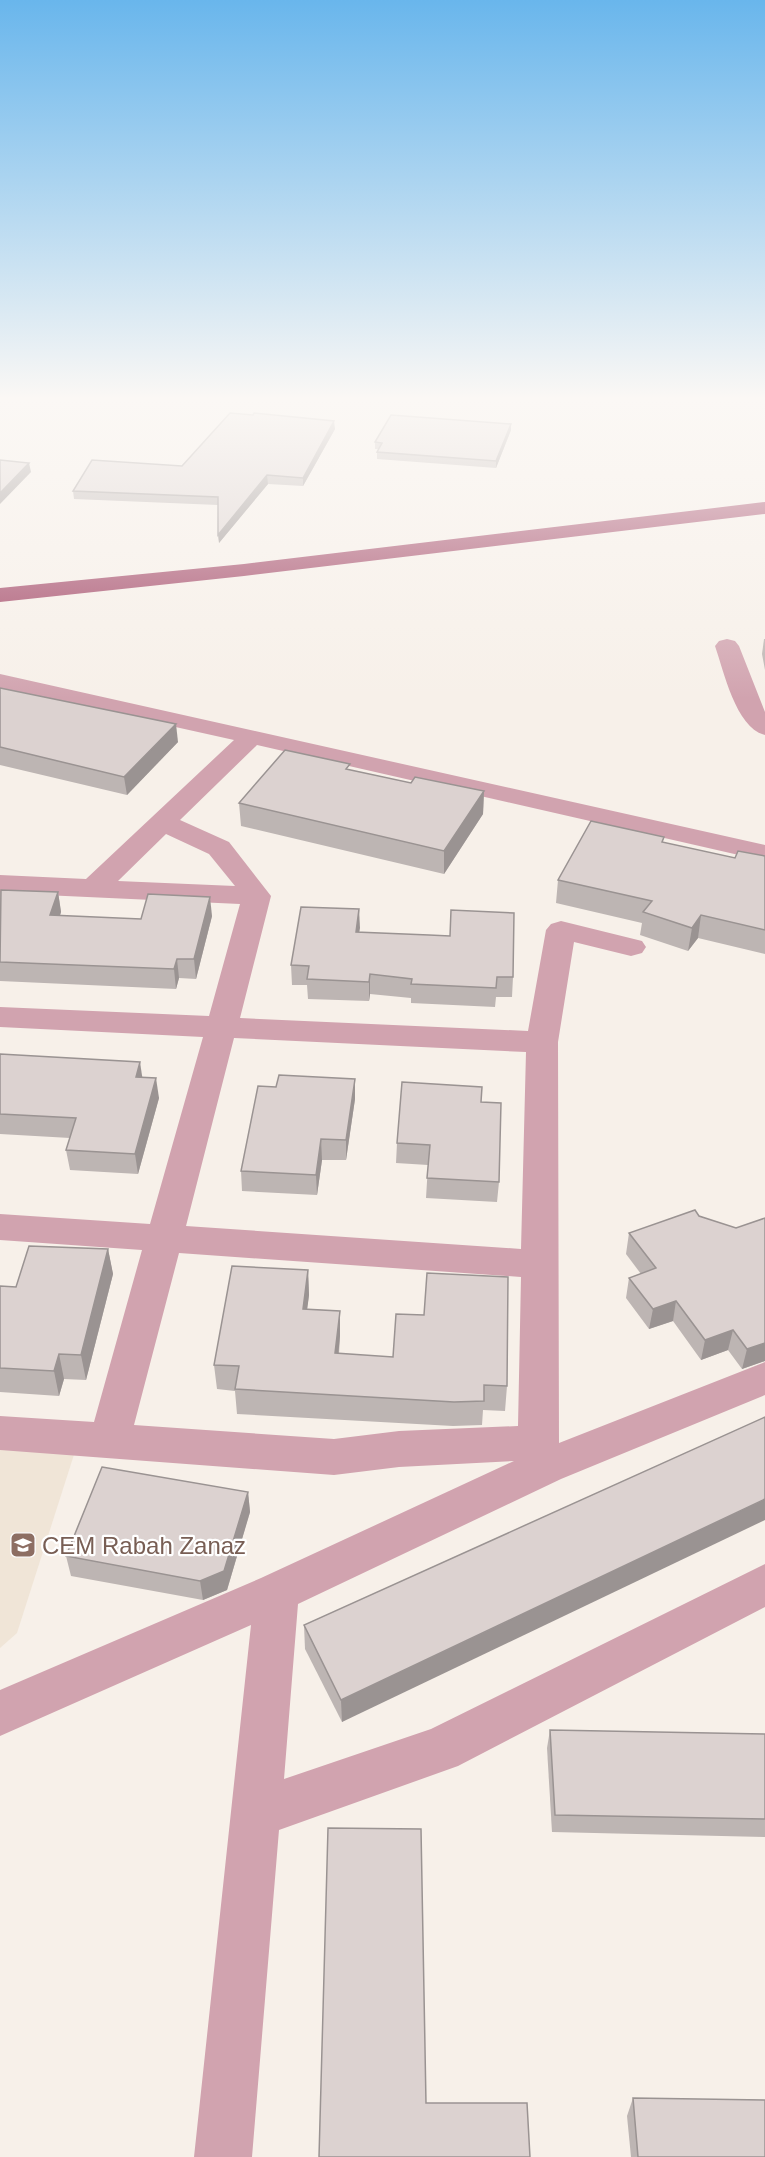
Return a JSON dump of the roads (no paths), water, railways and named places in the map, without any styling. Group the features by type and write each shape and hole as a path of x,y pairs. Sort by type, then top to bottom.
{"highway":[{"path":"0,577 624,512 736,498"},
{"path":"0,594 244,570 765,508"}],"street":[{"path":"727,646 750,710 765,728"},
{"path":"0,681 252,735 765,853"},
{"path":"94,888 252,735"},
{"path":"163,822 219,848 256,896"},
{"path":"0,884 256,896"},
{"path":"109,1441 256,896"},
{"path":"542,1455 540,1264 542,1042 561,930 631,947"},
{"path":"0,1017 542,1042"},
{"path":"0,1227 540,1264"},
{"path":"0,1713 277,1592 542,1455 765,1378"},
{"path":"0,1433 334,1457 399,1449 542,1455"},
{"path":"256,1813 441,1749 765,1584"},
{"path":"223,2157 277,1592"}],"place":[{"name":"CEM Rabah Zanaz","path":"23,1545"}]}
